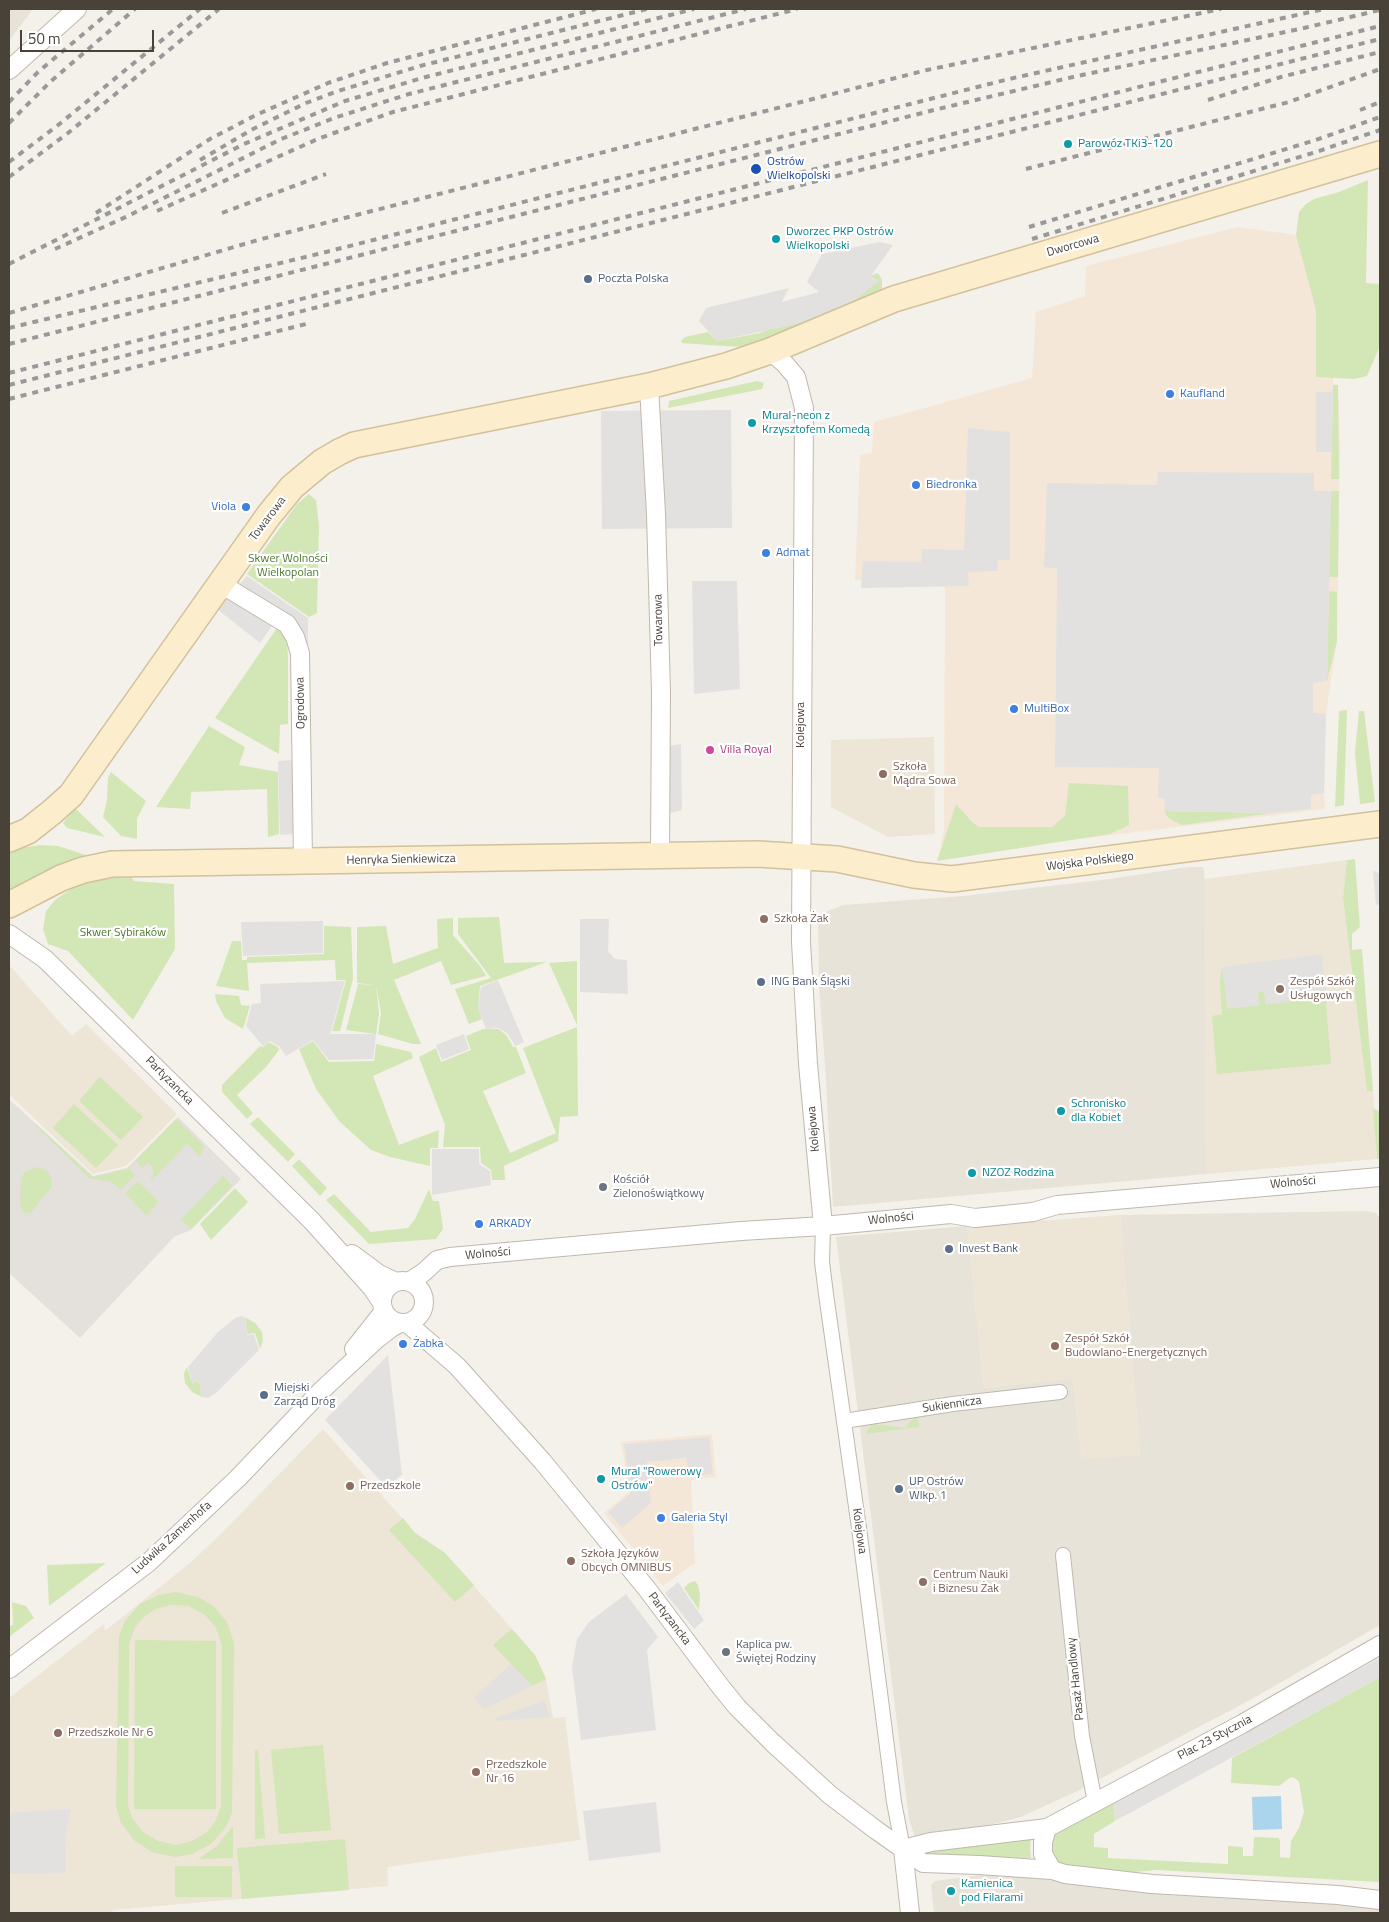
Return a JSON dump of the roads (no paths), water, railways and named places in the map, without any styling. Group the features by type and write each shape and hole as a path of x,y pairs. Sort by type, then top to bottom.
{"main road":[{"name":"Dworcowa","path":"770,351 902,297 1380,154"},
{"name":"Towarowa","path":"9,839 28,830 71,795 269,515 292,487 322,462 354,445 649,386 726,366 770,351"},
{"name":"Wojska Polskiego","path":"801,855 837,859 914,875 952,879 1380,824"},
{"name":"Henryka Sienkiewicza","path":"9,905 61,878 83,870 112,864 660,855 801,855"}],"street":[{"path":"9,70 77,9"},
{"name":"Kolejowa","path":"770,351 796,377 804,408 801,952 808,1064 823,1226 822,1262 894,1802 903,1848 910,1913"},
{"name":"Towarowa","path":"649,386 656,514 661,692 660,855"},
{"name":"Ogrodowa","path":"221,584 287,624 295,637 300,653 303,861"},
{"name":"Partyzancka","path":"9,934 46,959 325,1235 372,1288 383,1307"},
{"name":"Wolności","path":"402,1282 437,1260 450,1257 951,1214 975,1218 1033,1212 1057,1204 1380,1177"},
{"name":"Partyzancka","path":"325,1235 379,1274 402,1282"},
{"path":"402,1282 420,1290 423,1296 422,1310 414,1320 403,1323 388,1317 383,1307 386,1290 402,1282"},
{"name":"Ludwika Zamenhofa","path":"322,1390 383,1307"},
{"name":"Partyzancka","path":"422,1310 428,1327 457,1366 543,1462 628,1565 737,1707 830,1795 903,1848"},
{"name":"Partyzancka","path":"403,1323 457,1366"},
{"name":"Ludwika Zamenhofa","path":"9,1669 149,1562 238,1478 322,1390 378,1338 391,1328 403,1323"},
{"name":"Sukiennicza","path":"844,1420 953,1404 1060,1392"},
{"name":"Pasaż Handlowy","path":"1063,1555 1082,1736 1089,1781 1095,1802"},
{"name":"Plac 23 Stycznia","path":"903,1848 931,1842 1047,1828 1242,1724 1380,1645"},
{"path":"1047,1828 1043,1842 1043,1854 1052,1870"},
{"path":"903,1848 923,1863 1052,1870 1065,1874 1152,1884 1338,1895 1380,1900"}],"water":[{"path":"1281,1796 1282,1829 1253,1830 1252,1797"}],"railway":[{"path":"9,102 38,72 113,9"},
{"path":"9,123 50,82 135,9"},
{"path":"9,162 57,126 200,9"},
{"path":"9,177 68,133 219,9"},
{"path":"96,213 210,139 256,115 328,83 387,63 596,9"},
{"path":"200,160 253,129 306,103 335,92 420,66 647,9"},
{"path":"9,264 244,144 345,101 422,78 694,9"},
{"path":"55,249 128,216 279,140 334,118 409,94 746,9"},
{"path":"157,211 320,138 393,112 797,9"},
{"path":"9,313 258,240 927,70 1221,9"},
{"path":"9,328 318,254 1009,79 1324,9"},
{"path":"9,344 938,109 1073,77 1380,10"},
{"path":"9,373 1380,26"},
{"path":"9,385 1380,39"},
{"path":"1208,100 1281,77 1380,52"},
{"path":"1026,169 1289,102 1380,69"},
{"path":"1360,110 1380,102"},
{"path":"1029,227 1316,140 1380,117"},
{"path":"1032,239 1316,152 1380,130"},
{"path":"222,213 326,174"},
{"path":"9,399 306,324"}],"place":[{"name":"Parowóz TKi3-120","path":"1068,144"},
{"name":"Ostrów Wielkopolski","path":"756,169"},
{"name":"Dworzec PKP Ostrów Wielkopolski","path":"776,239"},
{"name":"Poczta Polska","path":"588,279"},
{"name":"Kaufland","path":"1170,394"},
{"name":"Mural-neon z Krzysztofem Komedą","path":"752,423"},
{"name":"Biedronka","path":"916,485"},
{"name":"Viola","path":"246,507"},
{"name":"Admat","path":"766,553"},
{"name":"MultiBox","path":"1014,709"},
{"name":"Villa Royal","path":"710,750"},
{"name":"Szkoła Mądra Sowa","path":"883,774"},
{"name":"Szkoła Żak","path":"764,919"},
{"name":"ING Bank Śląski","path":"761,982"},
{"name":"Zespół Szkół Usługowych","path":"1280,989"},
{"name":"Schronisko dla Kobiet","path":"1061,1111"},
{"name":"NZOZ Rodzina","path":"972,1173"},
{"name":"Kościół Zielonoświątkowy","path":"603,1187"},
{"name":"ARKADY","path":"479,1224"},
{"name":"Invest Bank","path":"949,1249"},
{"name":"Żabka","path":"403,1344"},
{"name":"Zespół Szkół Budowlano-Energetycznych","path":"1055,1346"},
{"name":"Miejski Zarząd Dróg","path":"264,1395"},
{"name":"Mural \"Rowerowy Ostrów\"","path":"601,1479"},
{"name":"Przedszkole","path":"350,1486"},
{"name":"UP Ostrów Wlkp. 1","path":"899,1489"},
{"name":"Galeria Styl","path":"661,1518"},
{"name":"Szkoła Języków Obcych OMNIBUS","path":"571,1561"},
{"name":"Centrum Nauki i Biznesu Żak","path":"923,1582"},
{"name":"Kaplica pw. Świętej Rodziny","path":"726,1652"},
{"name":"Przedszkole Nr 6","path":"58,1733"},
{"name":"Przedszkole Nr 16","path":"476,1772"},
{"name":"Kamienica pod Filarami","path":"951,1891"}],"park label":[{"name":"Skwer Wolności Wielkopolan","path":"288,566"},
{"name":"Skwer Sybiraków","path":"123,933"}]}
